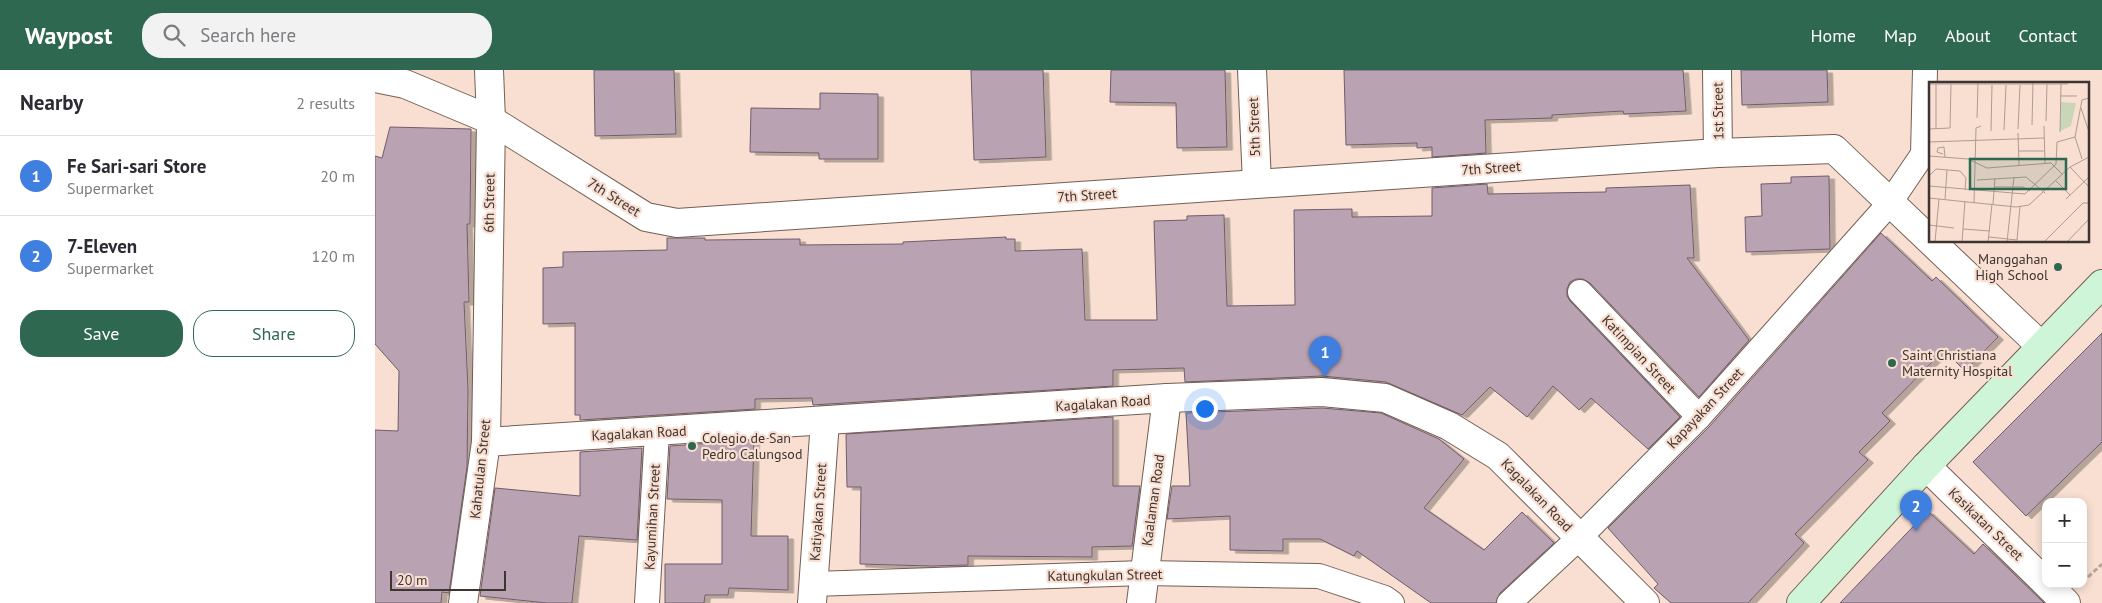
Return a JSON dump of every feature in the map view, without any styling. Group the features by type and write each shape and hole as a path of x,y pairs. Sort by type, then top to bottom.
{"street":[{"name":"6th Street","path":"487,335 491,120 489,70"},
{"name":"5th Street","path":"1252,70 1257,183"},
{"name":"1st Street","path":"1717,70 1718,153"},
{"name":"7th Street","path":"375,78 405,84 491,120 647,217 677,223 1718,153 1834,149 1889,204"},
{"path":"1889,204 1929,241"},
{"path":"1930,242 2041,346"},
{"path":"1801,603 1926,466 2102,284"},
{"name":"Kahatulan Street","path":"463,603 486,442 487,335"},
{"name":"Kagalakan Road","path":"486,442 1167,398 1322,392 1385,398 1449,426 1498,456 1645,603"},
{"name":"Kaalaman Road","path":"1141,603 1143,573 1167,398"},
{"name":"Katiyakan Street","path":"813,593 825,421"},
{"name":"Kasikatan Street","path":"1926,466 2042,579"},
{"name":"Kasikatan Street","path":"2051,588 2067,603"}],"lane":[{"name":"Kapayakan Street","path":"1509,603 1579,538 1699,417 1889,204 1923,154 1925,70"},
{"name":"Katimpian Street","path":"1580,292 1699,417"},
{"name":"Kayumihan Street","path":"647,603 657,432"},
{"name":"Katungkulan Street","path":"813,593 1143,573 1319,576 1385,598 1392,603"}],"path":[{"path":"2087,578 2102,564"}],"building":[{"path":"594,70 674,70 676,134 595,136"},
{"path":"971,70 1043,70 1046,157 974,160"},
{"path":"1111,70 1225,70 1227,147 1177,148 1176,103 1110,102"},
{"path":"1344,70 1683,70 1686,111 1624,114 1623,111 1552,115 1552,118 1485,120 1486,153 1432,157 1432,147 1417,148 1417,143 1346,145"},
{"path":"1741,70 1827,70 1828,102 1742,105"},
{"path":"820,93 878,94 878,159 819,159 819,153 750,152 751,108 820,109"},
{"path":"390,127 471,129 470,224 467,224 469,302 464,302 468,389 467,467 449,593 442,592 441,603 375,603 375,430 398,431 399,371 375,344 375,156 382,158"},
{"path":"1829,176 1830,249 1746,252 1745,217 1762,216 1761,184 1791,183 1791,177"},
{"path":"1487,184 1488,194 1606,192 1606,188 1690,185 1694,258 1687,258 1749,340 1699,397 1590,283 1583,279 1576,279 1570,282 1567,289 1567,296 1570,301 1680,417 1648,449 1591,398 1579,410 1553,386 1527,417 1490,387 1462,415 1386,382 1322,376 1185,382 1184,368 1113,370 1113,386 813,405 812,398 755,399 755,409 580,420 580,415 575,415 575,323 543,324 543,268 563,267 563,252 667,250 667,238 705,238 705,240 800,239 800,245 903,244 903,242 1006,237 1006,239 1015,239 1015,251 1082,249 1085,320 1157,320 1154,221 1187,220 1187,216 1224,215 1227,306 1295,305 1294,210 1352,209 1352,217 1432,216 1432,188"},
{"path":"1881,233 1932,281 1936,277 1998,337 1965,371 1944,350 1882,413 1890,421 1859,452 1868,460 1795,534 1804,543 1748,603 1671,603 1654,588 1658,584 1608,528 1709,427"},
{"path":"2102,333 2102,442 2044,498 2042,498 2042,500 2026,516 1973,462"},
{"path":"1322,408 1381,413 1439,439 1464,459 1424,508 1484,550 1522,512 1554,543 1500,593 1496,603 1431,603 1357,551 1354,556 1320,539 1283,539 1283,551 1230,550 1230,516 1167,519 1172,486 1190,486 1186,413"},
{"path":"1113,417 1113,486 1140,486 1132,546 1092,547 1092,557 968,556 968,565 860,564 861,487 847,487 846,434"},
{"path":"754,440 751,536 788,536 788,590 729,588 728,595 705,595 704,603 665,603 665,564 722,564 722,500 667,499 670,446"},
{"path":"642,448 637,540 579,536 572,603 547,603 480,596 495,488 580,496 580,452"},
{"path":"1928,511 1974,554 1983,544 2044,603 1840,603"}],"place":[{"name":"Manggahan High School","path":"2058,267"},
{"name":"Saint Christiana Maternity Hospital","path":"1892,363"},
{"name":"Fe Sari-sari Store","path":"1325,377"},
{"name":"Colegio de San Pedro Calungsod","path":"692,446"},
{"name":"7-Eleven","path":"1916,531"}]}
